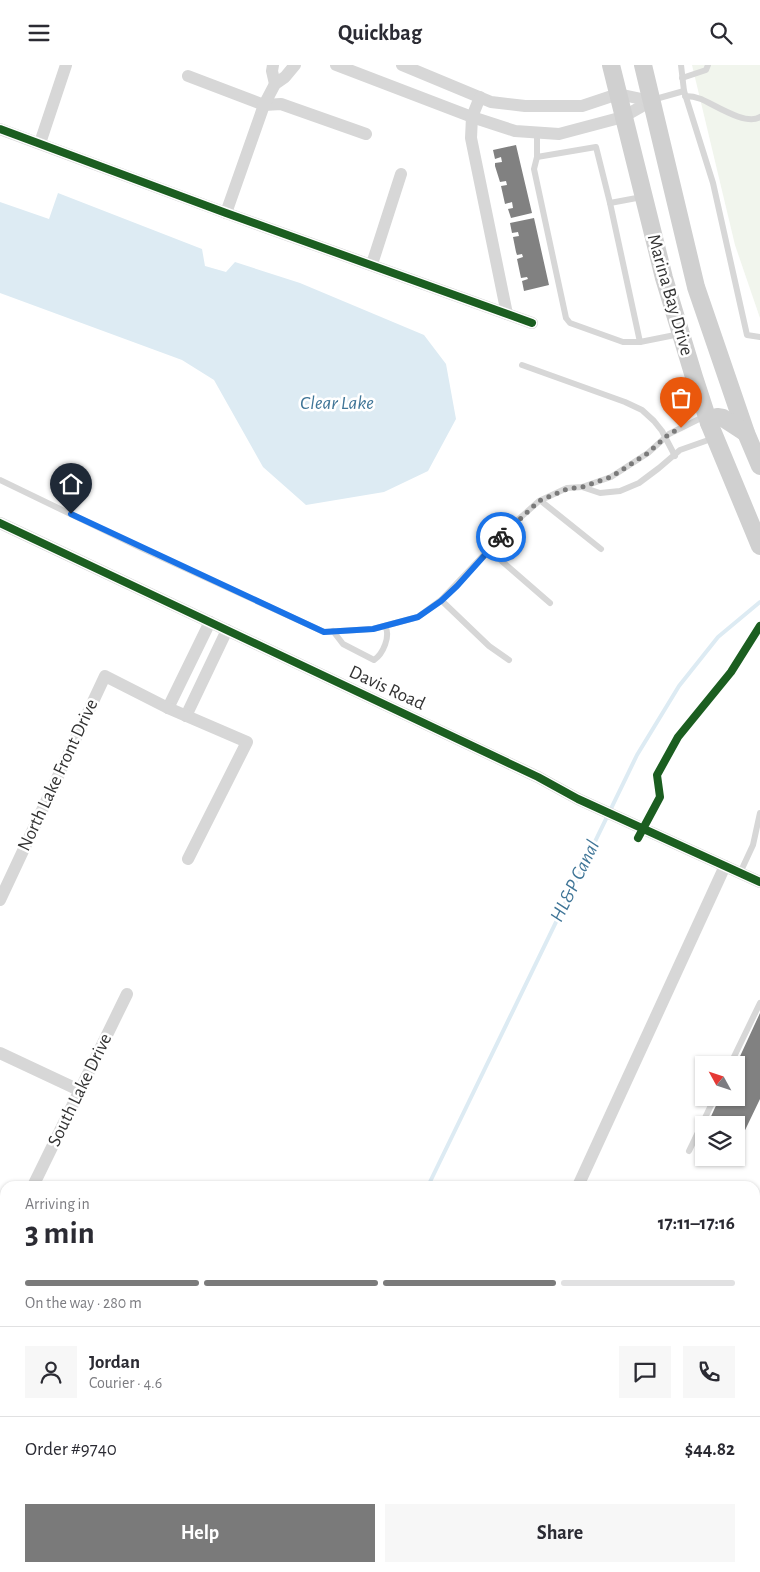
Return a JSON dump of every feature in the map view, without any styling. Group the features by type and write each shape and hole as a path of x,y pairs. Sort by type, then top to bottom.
{"main road":[{"name":"Marina Bay Drive","path":"611,65 664,278 681,333 710,425 760,546"},
{"name":"Marina Bay Drive","path":"643,65 696,287 746,433 760,466"},
{"path":"710,425 717,417 723,418 746,433"}],"street":[{"path":"40,143 66,65"},
{"path":"273,65 272,71 275,85"},
{"path":"226,213 264,105 275,85 286,77 295,65"},
{"path":"336,65 472,117 515,131 560,134 623,117 651,101"},
{"path":"402,65 491,102 525,107 582,106 618,94 651,101"},
{"path":"188,75 264,105 281,104 366,134"},
{"path":"480,97 472,117 471,138 507,314"},
{"path":"0,129 532,323"},
{"path":"372,265 401,173"},
{"name":"Davis Road","path":"0,523 538,777 578,799 760,882"},
{"path":"188,859 247,742 168,708 210,622"},
{"path":"186,715 227,630"},
{"name":"North Lake Front Drive","path":"0,900 105,676 168,708"},
{"path":"580,1181 725,866"},
{"name":"South Lake Drive","path":"36,1181 127,994"},
{"path":"0,1053 81,1091"}],"lane":[{"path":"681,65 684,93 713,183 747,335 760,337"},
{"path":"682,78 706,70 708,65"},
{"path":"651,101 684,93 746,119 760,117"},
{"path":"537,132 537,157 534,169 566,318 570,323 624,343 640,342 681,333"},
{"path":"537,157 596,147 640,342"},
{"path":"610,203 643,197"},
{"path":"522,365 626,402 642,410 662,431 664,438 675,455"},
{"path":"0,480 141,548 324,632 373,629 418,617 441,601 511,526 541,501 567,489 582,487 611,477 628,467 669,434 710,425"},
{"path":"582,487 600,493 620,491 639,483 710,425"},
{"path":"541,501 601,549"},
{"path":"489,550 550,603"},
{"path":"441,601 489,646 509,660"},
{"path":"333,631 343,644 374,660 378,657 388,637 388,631 385,626"},
{"path":"740,873 753,845 760,813"},
{"path":"734,1056 760,1003"},
{"path":"689,1151 711,1106"}],"shaded area":[{"path":"692,65 760,65 760,318 735,245"}],"water":[{"name":"Clear Lake","path":"58,193 202,249 205,266 226,272 235,262 300,283 424,335 446,364 456,419 428,471 384,492 306,505 263,467 214,380 182,360 0,293 0,202 49,219"}],"building":[{"path":"516,145 532,213 511,218 508,209 513,208 512,202 505,204 501,186 507,185 506,181 500,182 495,166 495,163 502,162 501,157 495,159 493,150"},
{"path":"534,218 549,285 524,291 522,281 528,279 527,277 521,278 517,259 523,257 522,254 517,255 513,237 519,236 518,232 512,233 510,223"},
{"path":"760,1013 760,1099 745,1130 745,1116 711,1116 716,1106 745,1106 745,1056 740,1056"}],"waterway":[{"name":"HL&P Canal","path":"430,1181 637,755 679,686 718,637 760,602"}],"cycle path":[{"path":"0,129 532,323"},
{"path":"0,523 538,777 578,799 760,882"},
{"path":"638,838 660,797 657,775 678,737 731,672 760,626"}],"way so far":[{"path":"501,537 539,501 567,489 582,487 611,477 648,453 669,434 681,428"}],"route":[{"path":"71,514 324,632 373,629 418,617 441,601 457,586 501,537"}]}
